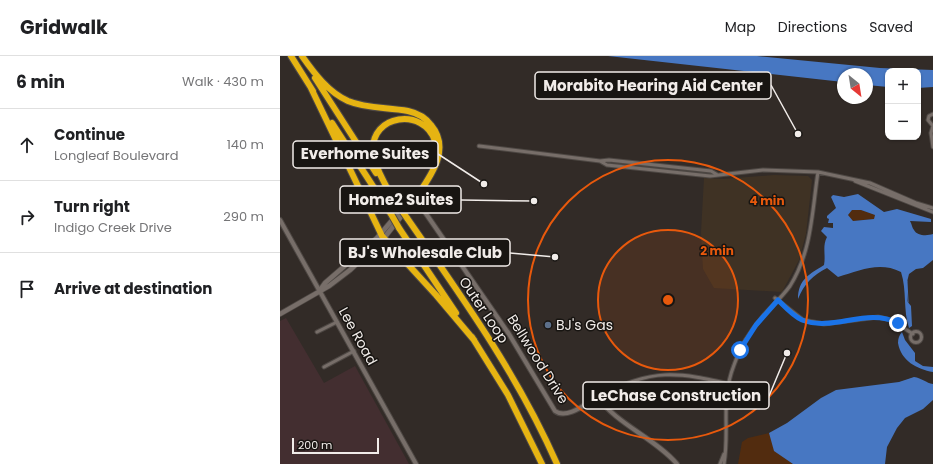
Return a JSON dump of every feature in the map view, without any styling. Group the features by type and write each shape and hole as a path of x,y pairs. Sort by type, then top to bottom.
{"highway":[{"name":"Outer Loop","path":"291,56 399,228 474,340 513,404 542,464"},
{"name":"Outer Loop","path":"302,56 389,192 504,362 535,418 557,464"},
{"path":"302,56 326,85 344,99 367,107 414,112 425,118 432,126 439,141 439,158 434,169 413,198"},
{"path":"311,88 382,236 439,297 474,340"},
{"path":"389,192 375,161 373,149 374,141 380,130 388,123 401,118 412,119 422,123 430,131 435,141 436,151 432,166 413,198"},
{"path":"367,255 382,247 395,250"}],"main road":[{"path":"280,314 333,283 367,255 413,198"},
{"path":"320,290 325,282 382,236"}],"street":[{"path":"933,114 929,116 928,120 933,126 931,133 933,147"},
{"path":"479,146 600,161 608,165 710,176 716,174 772,170 818,172 870,182 916,203 933,208"},
{"path":"724,464 725,406 728,383 735,360 756,325 776,299 789,287 804,257 810,232 818,172"},
{"path":"846,177 933,212"},
{"name":"Bellwood Drive","path":"413,198 420,204 510,334 554,411 560,414 567,414 598,397"},
{"name":"Lee Road","path":"280,220 416,464"},
{"path":"776,299 796,316 817,324 830,324 878,317 891,320 913,334"},
{"path":"318,332 337,322"},
{"path":"324,367 354,351"},
{"path":"677,464 660,448 611,411 598,397 629,381 659,374 686,374 734,385"},
{"path":"720,464 725,446"}],"shaded area":[{"path":"774,175 808,176 812,180 806,234 799,260 782,292 714,288 703,269 701,232 704,178 723,179"},
{"path":"852,210 861,210 875,215 874,219 853,221 848,215"},
{"path":"286,318 324,383 355,366 409,464 280,464 280,321"},
{"path":"769,433 785,458 793,464 738,464 742,442 748,438"}],"water":[{"path":"608,56 757,56 885,68 885,87 873,86 873,68 837,68 837,81"},
{"path":"921,70 933,70 933,87 921,88"},
{"path":"594,83 607,86 612,90 607,99 603,99 591,92 590,89"},
{"path":"858,194 884,212 897,209 931,219 931,222 910,221 915,232 925,235 933,234 933,260 923,268 916,269 909,274 907,282 907,301 911,306 912,326 909,328 906,315 903,279 901,272 893,269 885,267 869,268 838,277 827,268 810,280 798,299 800,287 806,278 824,265 825,244 827,237 821,231 824,227 833,228 833,223 828,223 829,219 827,218 827,216 836,208 831,197 833,195 844,197","holes":["852,210 861,210 875,215 874,219 853,221 848,215"]},
{"path":"902,332 905,340 915,353 915,361 923,366 933,367 933,372 921,369 902,355 898,343"},
{"path":"914,377 933,384 933,400 923,409 905,418 897,428 887,447 885,464 793,464 774,451 769,433 787,423 821,398 836,390 899,382"}],"waterway":[{"path":"907,281 908,302"}],"place":[{"name":"Morabito Hearing Aid Center","path":"798,134"},
{"name":"Everhome Suites","path":"484,184"},
{"name":"Home2 Suites","path":"534,201"},
{"name":"BJ's Wholesale Club","path":"555,257"},
{"name":"BJ's Gas","path":"548,325"},
{"name":"LeChase Construction","path":"787,353"}],"route":[{"path":"740,350 756,325 778,300 802,320 817,324 830,324 871,317 885,318 898,323"}]}
